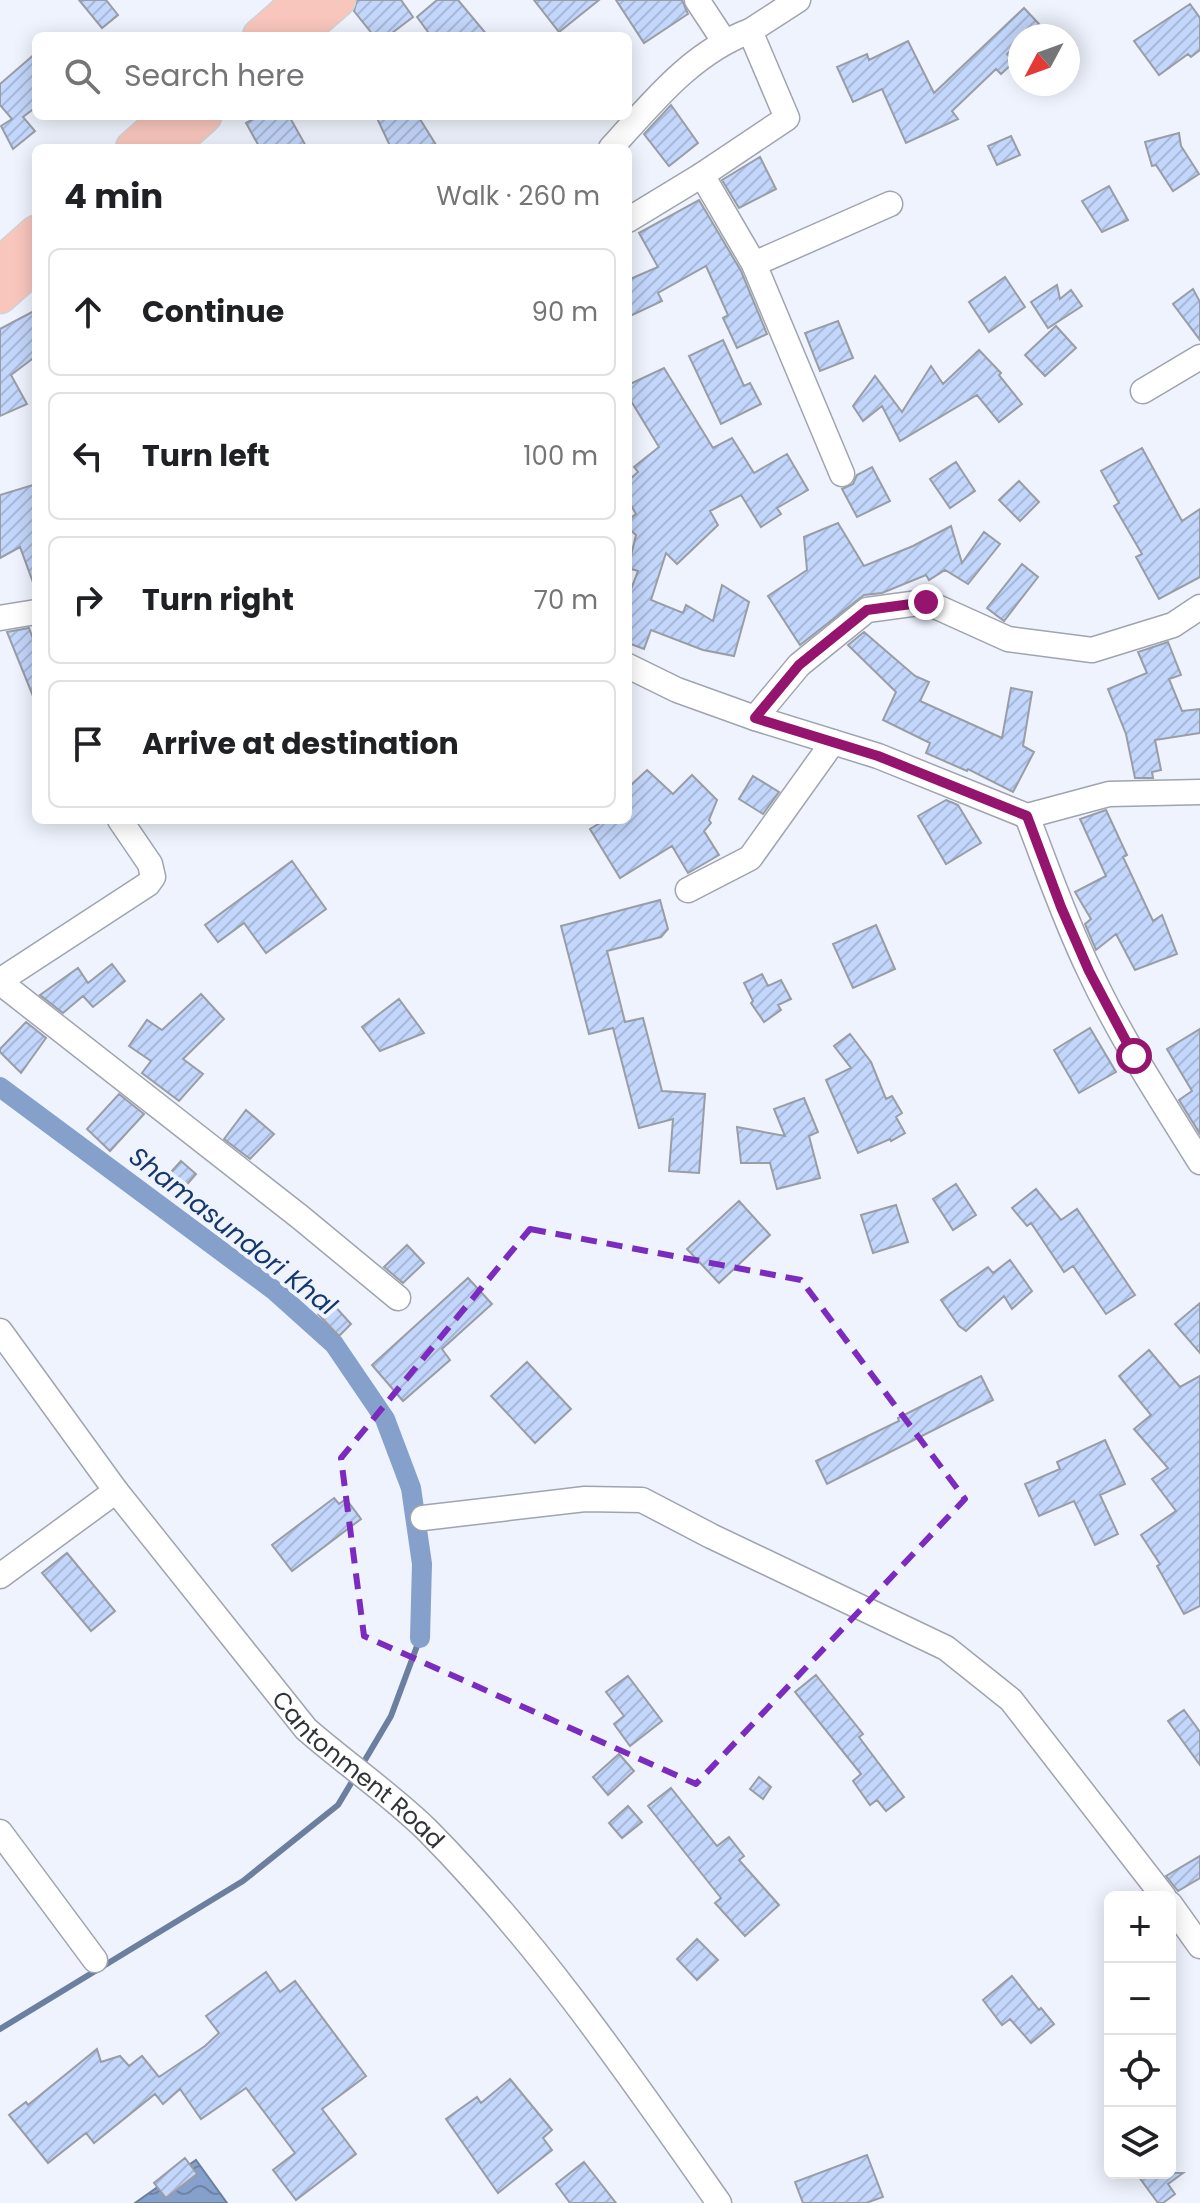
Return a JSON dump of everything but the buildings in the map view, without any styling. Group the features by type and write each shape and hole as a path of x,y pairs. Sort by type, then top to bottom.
{"highway":[{"path":"265,32 301,0"},
{"path":"301,32 338,0"},
{"path":"138,144 164,120"},
{"path":"172,144 200,120"},
{"path":"0,265 32,237"},
{"path":"0,296 32,268"}],"street":[{"path":"697,0 724,41"},
{"path":"615,144 672,82 724,41 750,31 798,0"},
{"path":"632,218 787,118 750,31"},
{"path":"702,175 754,264 842,474"},
{"path":"754,264 890,204"},
{"path":"1143,391 1200,357"},
{"path":"755,718 799,665 867,610 926,602 1008,639 1092,650 1173,625 1200,607"},
{"path":"0,618 32,613"},
{"path":"632,668 677,690 878,756 1027,816 1109,794 1200,792"},
{"path":"688,890 750,858 833,742"},
{"path":"1027,816 1089,971 1134,1056 1200,1162"},
{"path":"123,824 150,864 153,877 148,884 7,976 4,981 6,987 300,1217 398,1298"},
{"name":"Cantonment Road","path":"0,1331 116,1491 306,1729 344,1762 384,1789 512,1921 590,2019 719,2203"},
{"path":"0,1576 116,1491"},
{"path":"423,1518 585,1499 642,1500 946,1648 1011,1700 1159,1891"},
{"path":"0,1832 95,1960"},
{"path":"1176,1912 1200,1946"}],"highlighted area":[{"path":"530,1229 801,1280 965,1499 696,1784 364,1636 341,1458"}],"water":[{"path":"196,2160 227,2203 135,2203"}],"waterway":[{"name":"Shamasundori Khal","path":"0,1087 275,1291 334,1344 385,1419 411,1488 422,1564 420,1638"},
{"path":"362,1765 391,1716 420,1638"},
{"path":"0,2029 243,1881 338,1805 356,1775"}],"route":[{"path":"926,602 867,610 799,665 755,718 878,756 1027,816 1089,971 1134,1056"}]}
